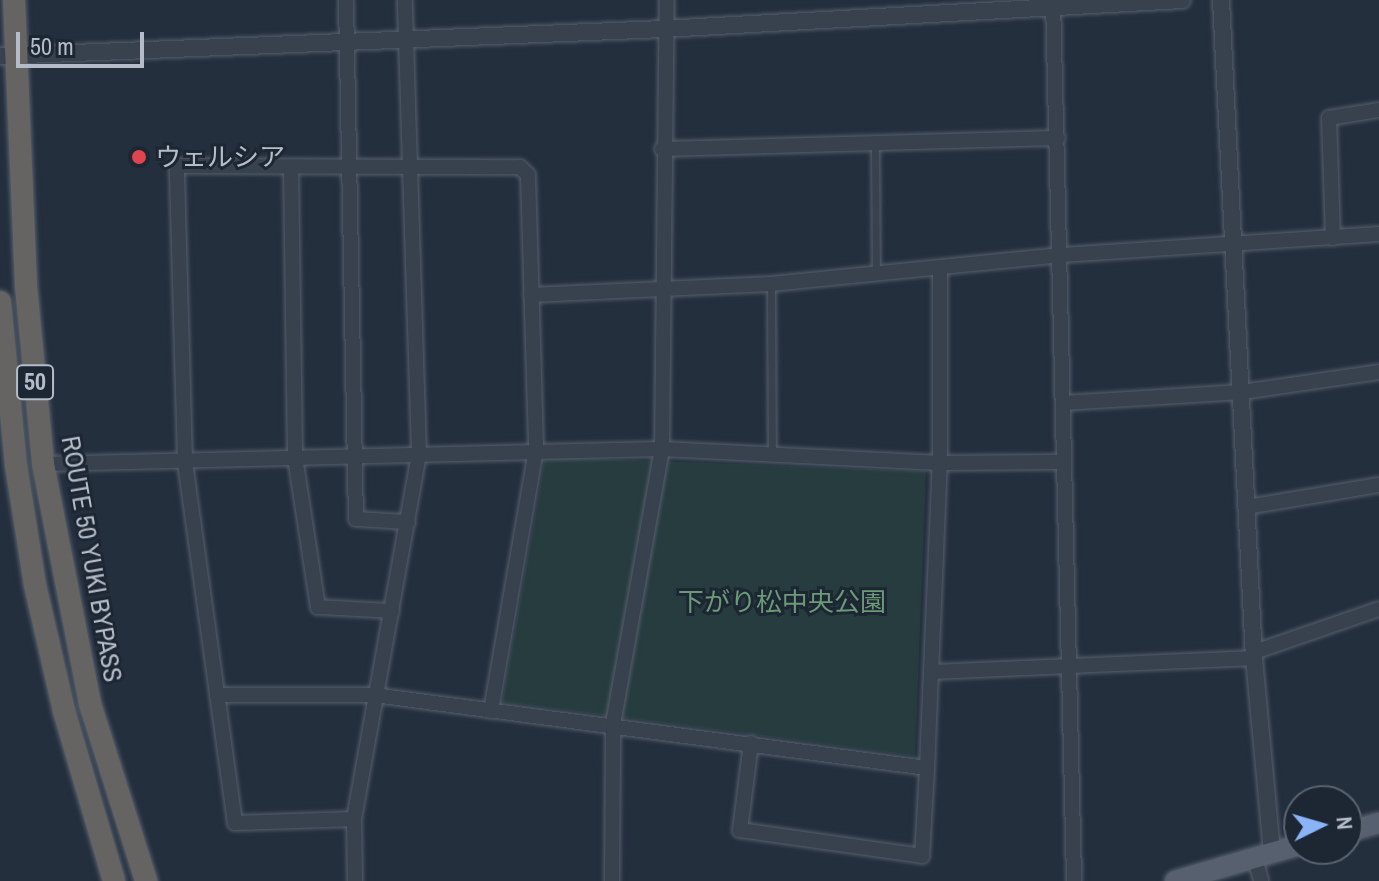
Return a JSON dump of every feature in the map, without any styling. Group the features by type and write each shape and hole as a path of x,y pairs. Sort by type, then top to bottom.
{"highway":[{"name":"ROUTE 50 YUKI BYPASS","path":"14,0 8,56 43,464 90,704 146,881"},
{"name":"50","path":"0,302 8,466 64,711 114,881"}],"main road":[{"path":"1175,881 1283,850"}],"street":[{"path":"346,0 356,519 408,522"},
{"path":"355,881 354,819 419,453 405,0"},
{"path":"612,881 613,724 662,449 663,29 667,0"},
{"path":"8,56 663,29 1053,3 1182,0"},
{"path":"1221,0 1254,655 1263,856 1261,881"},
{"path":"1053,3 1062,255 1066,665 1074,881"},
{"path":"1333,238 1329,118 1379,110"},
{"path":"662,149 1058,138"},
{"path":"354,819 235,823 185,461 177,166 520,167 528,175 536,450 491,711"},
{"path":"291,167 295,457 318,607 392,611"},
{"path":"531,295 771,284 1062,255 1379,234"},
{"path":"751,743 740,830 922,856 933,672 940,463 940,269"},
{"path":"1063,403 1242,392 1379,372"},
{"path":"43,464 662,449 940,463 1064,462"},
{"path":"1247,507 1379,485"},
{"path":"933,672 1254,655 1379,609"},
{"path":"217,695 374,695 613,724 927,768"}],"lane":[{"path":"875,143 876,274"},
{"path":"771,284 772,455"}],"green space":[{"name":"下がり松中央公園","path":"545,457 926,471 915,756 502,702"}],"place":[{"name":"ウェルシア","path":"139,157"}]}
